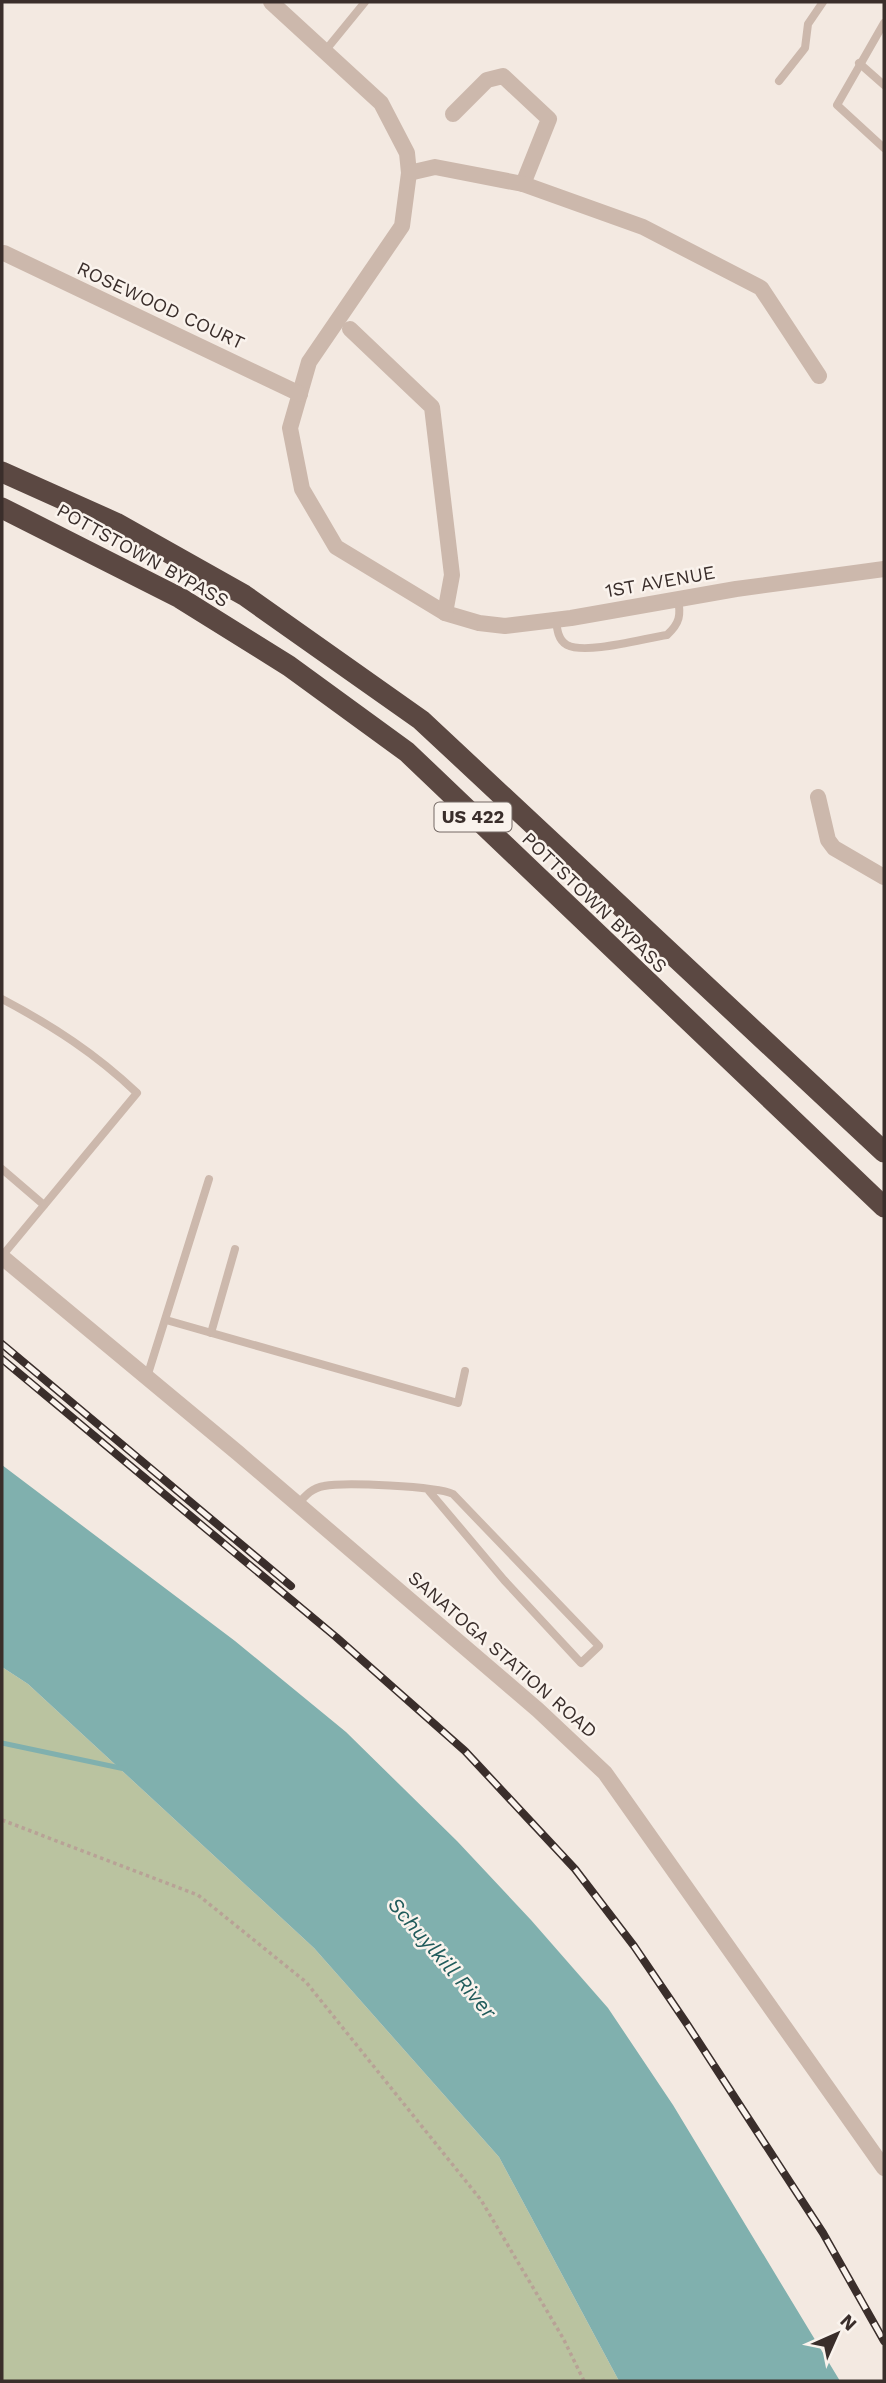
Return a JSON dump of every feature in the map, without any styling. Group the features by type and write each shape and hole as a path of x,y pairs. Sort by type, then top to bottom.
{"highway":[{"name":"POTTSTOWN BYPASS","path":"2,472 116,523 244,595 421,720 884,1152"},
{"name":"POTTSTOWN BYPASS","path":"2,508 180,598 289,666 407,752 884,1207"}],"street":[{"path":"271,2 381,103 407,153 409,173 435,167 523,184 643,227 761,288 820,376"},
{"path":"453,114 487,80 503,76 549,119 523,184"},
{"name":"1ST AVENUE","path":"409,173 402,226 309,362 290,428 302,489 336,547 445,613 479,623 505,626 884,569"},
{"name":"ROSEWOOD COURT","path":"4,253 300,394"},
{"path":"350,329 432,407 452,575 445,613"},
{"path":"818,797 828,840 834,848 884,877"},
{"name":"SANATOGA STATION ROAD","path":"2,1257 298,1504 538,1710 605,1773 884,2168"}],"lane":[{"path":"324,51 365,2"},
{"path":"779,80 806,48 808,24 823,2"},
{"path":"884,23 836,105 884,148"},
{"path":"859,63 884,85"},
{"path":"556,620 558,636 565,644 581,649 667,635 676,627 681,615 678,599"},
{"path":"2,999 68,1035 104,1062 137,1093 2,1257"},
{"path":"2,1169 44,1205"},
{"path":"147,1377 209,1179"},
{"path":"211,1333 235,1249"},
{"path":"166,1320 458,1403 465,1371"},
{"path":"298,1504 309,1492 323,1486 351,1484 445,1491 464,1503 598,1646 581,1663 504,1580 429,1491"}],"path":[{"path":"2,1820 198,1895 306,1982 481,2200 563,2338 584,2381"}],"green space":[{"path":"2,1667 28,1684 314,1948 499,2157 619,2381 2,2381"}],"water":[{"name":"Schuylkill River","path":"2,1465 235,1641 346,1732 457,1841 531,1920 608,2008 673,2105 840,2381 619,2381 499,2157 314,1948 28,1684 2,1667"}],"waterway":[{"path":"2,1743 125,1769"}],"railway":[{"path":"2,1344 291,1586"},
{"path":"2,1359 336,1637 465,1751 575,1869 634,1946 687,2024 823,2233 884,2341"}]}
